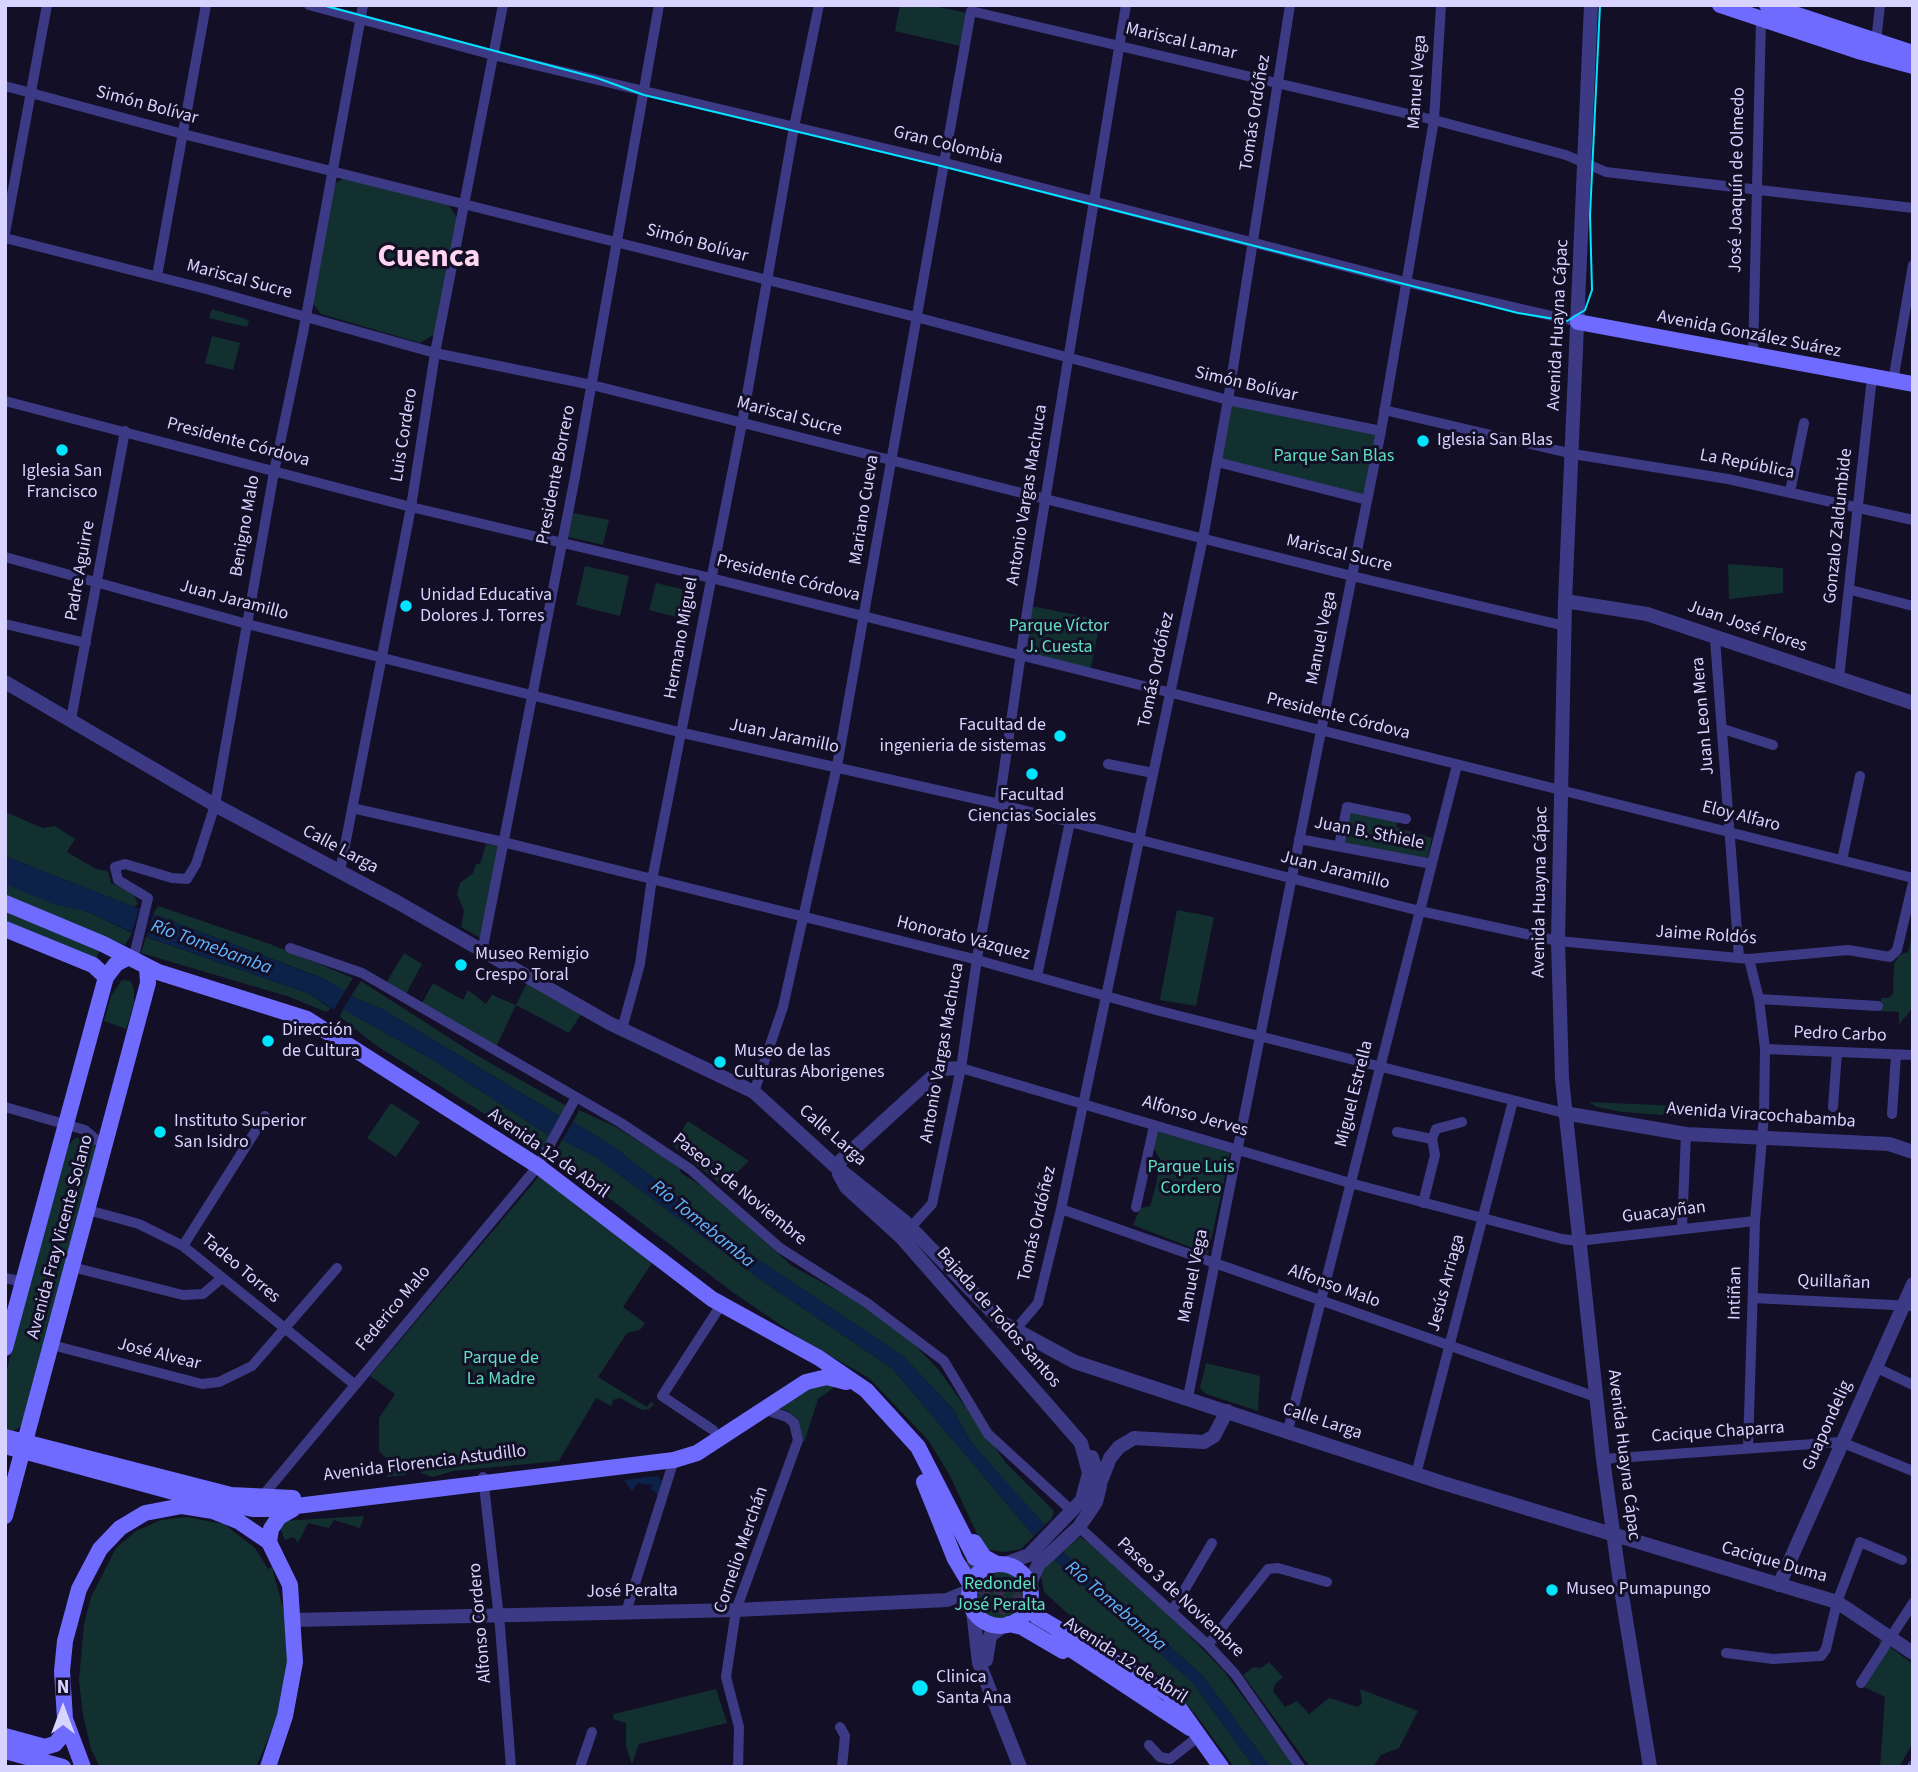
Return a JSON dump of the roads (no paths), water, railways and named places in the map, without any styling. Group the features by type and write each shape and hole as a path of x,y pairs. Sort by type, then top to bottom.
{"main road":[{"path":"1720,5 1763,10 1913,53"},
{"path":"1763,10 1913,68"},
{"name":"Avenida González Suárez","path":"1578,322 1913,384"},
{"name":"Avenida 12 de Abril","path":"5,903 136,958 316,1024 538,1166 721,1305 819,1358 829,1374 866,1390 918,1447 971,1560 928,1480 878,1408 860,1392 829,1374"},
{"path":"5,929 93,965 106,977 116,964 136,958"},
{"path":"59,951 68,930"},
{"name":"Avenida Fray Vicente Solano","path":"5,1516 148,984 136,958"},
{"name":"Avenida Fray Vicente Solano","path":"5,1348 106,977"},
{"path":"819,1358 865,1382 925,1447 969,1535 984,1557 1017,1569 1040,1605 1062,1622 1147,1675 1169,1694"},
{"name":"Avenida Florencia Astudillo","path":"5,1437 24,1446 212,1501 254,1509 295,1507 672,1452 690,1445 799,1376 814,1371 829,1374"},
{"name":"Avenida Florencia Astudillo","path":"212,1501 311,1497 674,1460 697,1453 806,1382 829,1374"},
{"name":"Avenida Florencia Astudillo","path":"5,1446 24,1446"},
{"path":"910,1452 955,1559 970,1587 973,1611 983,1620 1039,1636 1155,1704"},
{"path":"5,1736 45,1747 55,1744 61,1737 65,1719 62,1671 65,1642 79,1589 100,1549 120,1528 145,1513 212,1501 269,1542 290,1585 294,1620 292,1684 268,1767"},
{"path":"269,1542 271,1529 279,1517 295,1507"},
{"path":"970,1587 978,1572 1000,1564"},
{"path":"1006,1625 1026,1611 1030,1589"},
{"name":"Avenida 12 de Abril","path":"1198,1734 1034,1620 1169,1694 1198,1734 1221,1767"},
{"path":"65,1719 83,1767"},
{"path":"5,1751 63,1767"}],"street":[{"path":"5,233 47,5"},
{"path":"157,276 206,5"},
{"name":"Gran Colombia","path":"310,5 493,55 942,162 1405,282 1578,322"},
{"name":"Benigno Malo","path":"136,958 147,900 118,880 114,867 125,864 172,878 187,879 196,864 215,805 274,472 306,317 363,5"},
{"name":"Luis Cordero","path":"340,871 411,507 435,353 503,5"},
{"name":"Presidente Borrero","path":"481,952 592,385 615,241 659,5"},
{"name":"Hermano Miguel","path":"622,1029 640,964 652,879 743,423 794,127 819,5"},
{"name":"Antonio Vargas Machuca","path":"910,1228 932,1204 961,1068 976,961 1004,816 999,804 1067,357 1126,5"},
{"name":"Tomás Ordóñez","path":"1016,1329 1038,1303 1061,1209 1203,538 1228,400 1290,5"},
{"name":"Manuel Vega","path":"1188,1397 1381,431 1434,120 1441,5"},
{"path":"1877,42 1880,5"},
{"name":"Avenida Huayna Cápac","path":"1592,8 1564,626 1558,941 1564,1113 1578,1241 1613,1536 1650,1767"},
{"name":"José Joaquín de Olmedo","path":"1752,356 1763,10"},
{"name":"Mariscal Lamar","path":"971,11 1434,120 1556,152 1606,172 1913,208"},
{"name":"Mariano Cueva","path":"754,1092 783,1007 837,766 866,617 942,162 971,11"},
{"name":"Simón Bolívar","path":"5,86 183,134 916,317 1228,400 1381,431"},
{"name":"Mariscal Sucre","path":"5,238 157,276 435,353 592,385 891,462 1564,626"},
{"path":"1893,381 1913,265"},
{"name":"Gonzalo Zaldumbide","path":"1839,678 1851,590 1872,377"},
{"name":"Presidente Córdova","path":"5,401 125,430 411,507 711,578 1562,791"},
{"path":"1384,410 1573,454"},
{"path":"1790,492 1804,423"},
{"name":"Padre Aguirre","path":"71,719 125,430"},
{"name":"La República","path":"1573,454 1790,492 1913,520"},
{"path":"1217,462 1367,500"},
{"name":"Juan Jaramillo","path":"5,557 247,624 682,733 999,804 1420,911 1558,941"},
{"path":"1851,590 1913,606"},
{"name":"Juan José Flores","path":"1565,601 1647,614 1714,639 1913,703"},
{"path":"5,624 86,643"},
{"name":"Juan Leon Mera","path":"1714,639 1744,959 1759,999 1765,1049 1762,1139"},
{"name":"Calle Larga","path":"5,682 215,805 340,871 481,952 622,1029 754,1092 835,1166 910,1228 1003,1322 1075,1362 1613,1536"},
{"path":"1723,729 1773,745"},
{"path":"1108,764 1153,773"},
{"name":"Miguel Estrella","path":"1288,1430 1457,765"},
{"path":"1842,860 1860,776"},
{"name":"Eloy Alfaro","path":"1562,791 1913,878"},
{"path":"1339,846 1347,807 1406,819"},
{"name":"Honorato Vázquez","path":"352,808 652,879 1564,1113"},
{"path":"1037,976 1070,822"},
{"name":"Juan B. Sthiele","path":"1299,839 1432,864"},
{"name":"Jaime Roldós","path":"1558,941 1744,959 1848,950 1894,956 1913,883"},
{"name":"Paseo 3 de Noviembre","path":"290,948 362,973 573,1104 621,1123 690,1169 779,1248 867,1303 944,1361 988,1434 1072,1511"},
{"path":"1759,999 1878,1006"},
{"name":"Pedro Carbo","path":"1765,1049 1913,1055"},
{"path":"1833,1107 1837,1052"},
{"path":"1892,1114 1896,1055"},
{"path":"835,1166 942,1069 961,1068"},
{"name":"Alfonso Jerves","path":"961,1068 1082,1106 1350,1183 1482,1219 1578,1241"},
{"name":"Jesús Arriaga","path":"1416,1474 1513,1101"},
{"name":"Federico Malo","path":"260,1499 538,1166 573,1104"},
{"path":"5,1107 65,1127 85,1130 104,1147"},
{"name":"Avenida Viracochabamba","path":"1564,1113 1686,1134 1889,1144 1913,1152"},
{"path":"183,1245 265,1116"},
{"path":"1423,1203 1435,1155 1432,1139 1436,1129 1462,1122"},
{"path":"1136,1207 1154,1126"},
{"path":"1397,1132 1432,1139"},
{"path":"1682,1228 1686,1134"},
{"name":"Intiñan","path":"1748,1448 1755,1221 1762,1139"},
{"name":"Bajada de Todos Santos","path":"835,1166 846,1188 901,1237 1081,1443 1096,1464 1100,1486"},
{"name":"Alfonso Malo","path":"1061,1209 1448,1348 1596,1396"},
{"name":"Tadeo Torres","path":"88,1210 139,1224 183,1245 354,1384"},
{"name":"Guacayñan","path":"1578,1241 1755,1221"},
{"path":"72,1267 183,1295 203,1294 222,1278"},
{"name":"José Alvear","path":"52,1345 202,1384 219,1382 245,1371 337,1268"},
{"path":"5,1278 23,1282"},
{"name":"Guapondelig","path":"1779,1585 1875,1367 1908,1304 1913,1284"},
{"name":"Quillañan","path":"1753,1298 1908,1304"},
{"path":"713,1430 662,1396 721,1305"},
{"path":"1875,1367 1913,1385"},
{"name":"Cornelio Merchán","path":"738,1767 739,1727 726,1677 736,1610 798,1440 794,1423 787,1416 763,1409"},
{"path":"1030,1589 1038,1564 1079,1527 1096,1502 1110,1458 1119,1447 1134,1438 1194,1444 1204,1441 1214,1436 1227,1411"},
{"name":"Cacique Chaparra","path":"1603,1459 1841,1442 1913,1471"},
{"path":"1000,1564 1029,1555 1082,1500 1088,1482 1081,1443"},
{"path":"626,1612 674,1460"},
{"name":"Alfonso Cordero","path":"484,1481 499,1615 511,1767"},
{"name":"Paseo 3 de Noviembre","path":"1079,1527 1208,1644 1235,1674 1300,1767"},
{"name":"Cacique Duma","path":"1613,1536 1837,1602 1913,1653"},
{"path":"1726,1653 1773,1659 1821,1656 1826,1649 1837,1602 1860,1542 1902,1560"},
{"path":"1172,1611 1212,1543"},
{"path":"1208,1644 1268,1569 1278,1568 1327,1582"},
{"name":"José Peralta","path":"294,1620 736,1610 947,1600 970,1587"},
{"path":"1861,1683 1913,1602"},
{"path":"973,1611 979,1662 1020,1767"},
{"path":"988,1686 986,1645 990,1636 1006,1625"},
{"path":"840,1727 845,1736 842,1767"},
{"path":"580,1767 592,1732"},
{"path":"1149,1745 1160,1756 1170,1759 1198,1734"}],"water":[{"path":"5,856 139,909 132,932 88,912 53,904 5,884"},
{"name":"Río Tomebamba","path":"153,914 324,979 345,991 334,1010 310,994 147,937"},
{"path":"351,996 384,1010 561,1117 551,1137 435,1061 343,1009"},
{"name":"Río Tomebamba","path":"573,1122 610,1144 756,1258 902,1355 953,1409 970,1441 1045,1525 1034,1536 892,1368 761,1280 596,1157 562,1140"},
{"path":"657,1476 662,1481 658,1495 650,1488 653,1485 638,1483 632,1491 624,1480"},
{"name":"Río Tomebamba","path":"1062,1551 1202,1675 1270,1767 1254,1767 1193,1683 1054,1559"}],"tunnel":[{"path":"967,1561 984,1588 1003,1606 1031,1623"},
{"path":"979,1563 994,1583 1031,1612"}],"tram line":[{"path":"322,5 597,78 644,95 941,166 1518,313 1567,321 1585,310 1592,290 1590,215 1600,5"}],"place":[{"name":"Iglesia San Blas","path":"1423,441"},
{"name":"Iglesia San Francisco","path":"62,450"},
{"name":"Unidad Educativa Dolores J. Torres","path":"406,606"},
{"name":"Facultad de ingenieria de sistemas","path":"1060,736"},
{"name":"Facultad Ciencias Sociales","path":"1032,774"},
{"name":"Museo Remigio Crespo Toral","path":"461,965"},
{"name":"Dirección de Cultura","path":"268,1041"},
{"name":"Museo de las Culturas Aborigenes","path":"720,1062"},
{"name":"Instituto Superior San Isidro","path":"160,1132"},
{"name":"Museo Pumapungo","path":"1552,1590"},
{"name":"Clinica Santa Ana","path":"920,1688"}],"district":[{"name":"Cuenca","path":"429,259"}],"park label":[{"name":"Parque San Blas","path":"1334,457"},
{"name":"Parque Víctor J. Cuesta","path":"1059,637"},
{"name":"Parque Luis Cordero","path":"1191,1178"},
{"name":"Parque de La Madre","path":"501,1369"},
{"name":"Redondel José Peralta","path":"1000,1595"}]}
